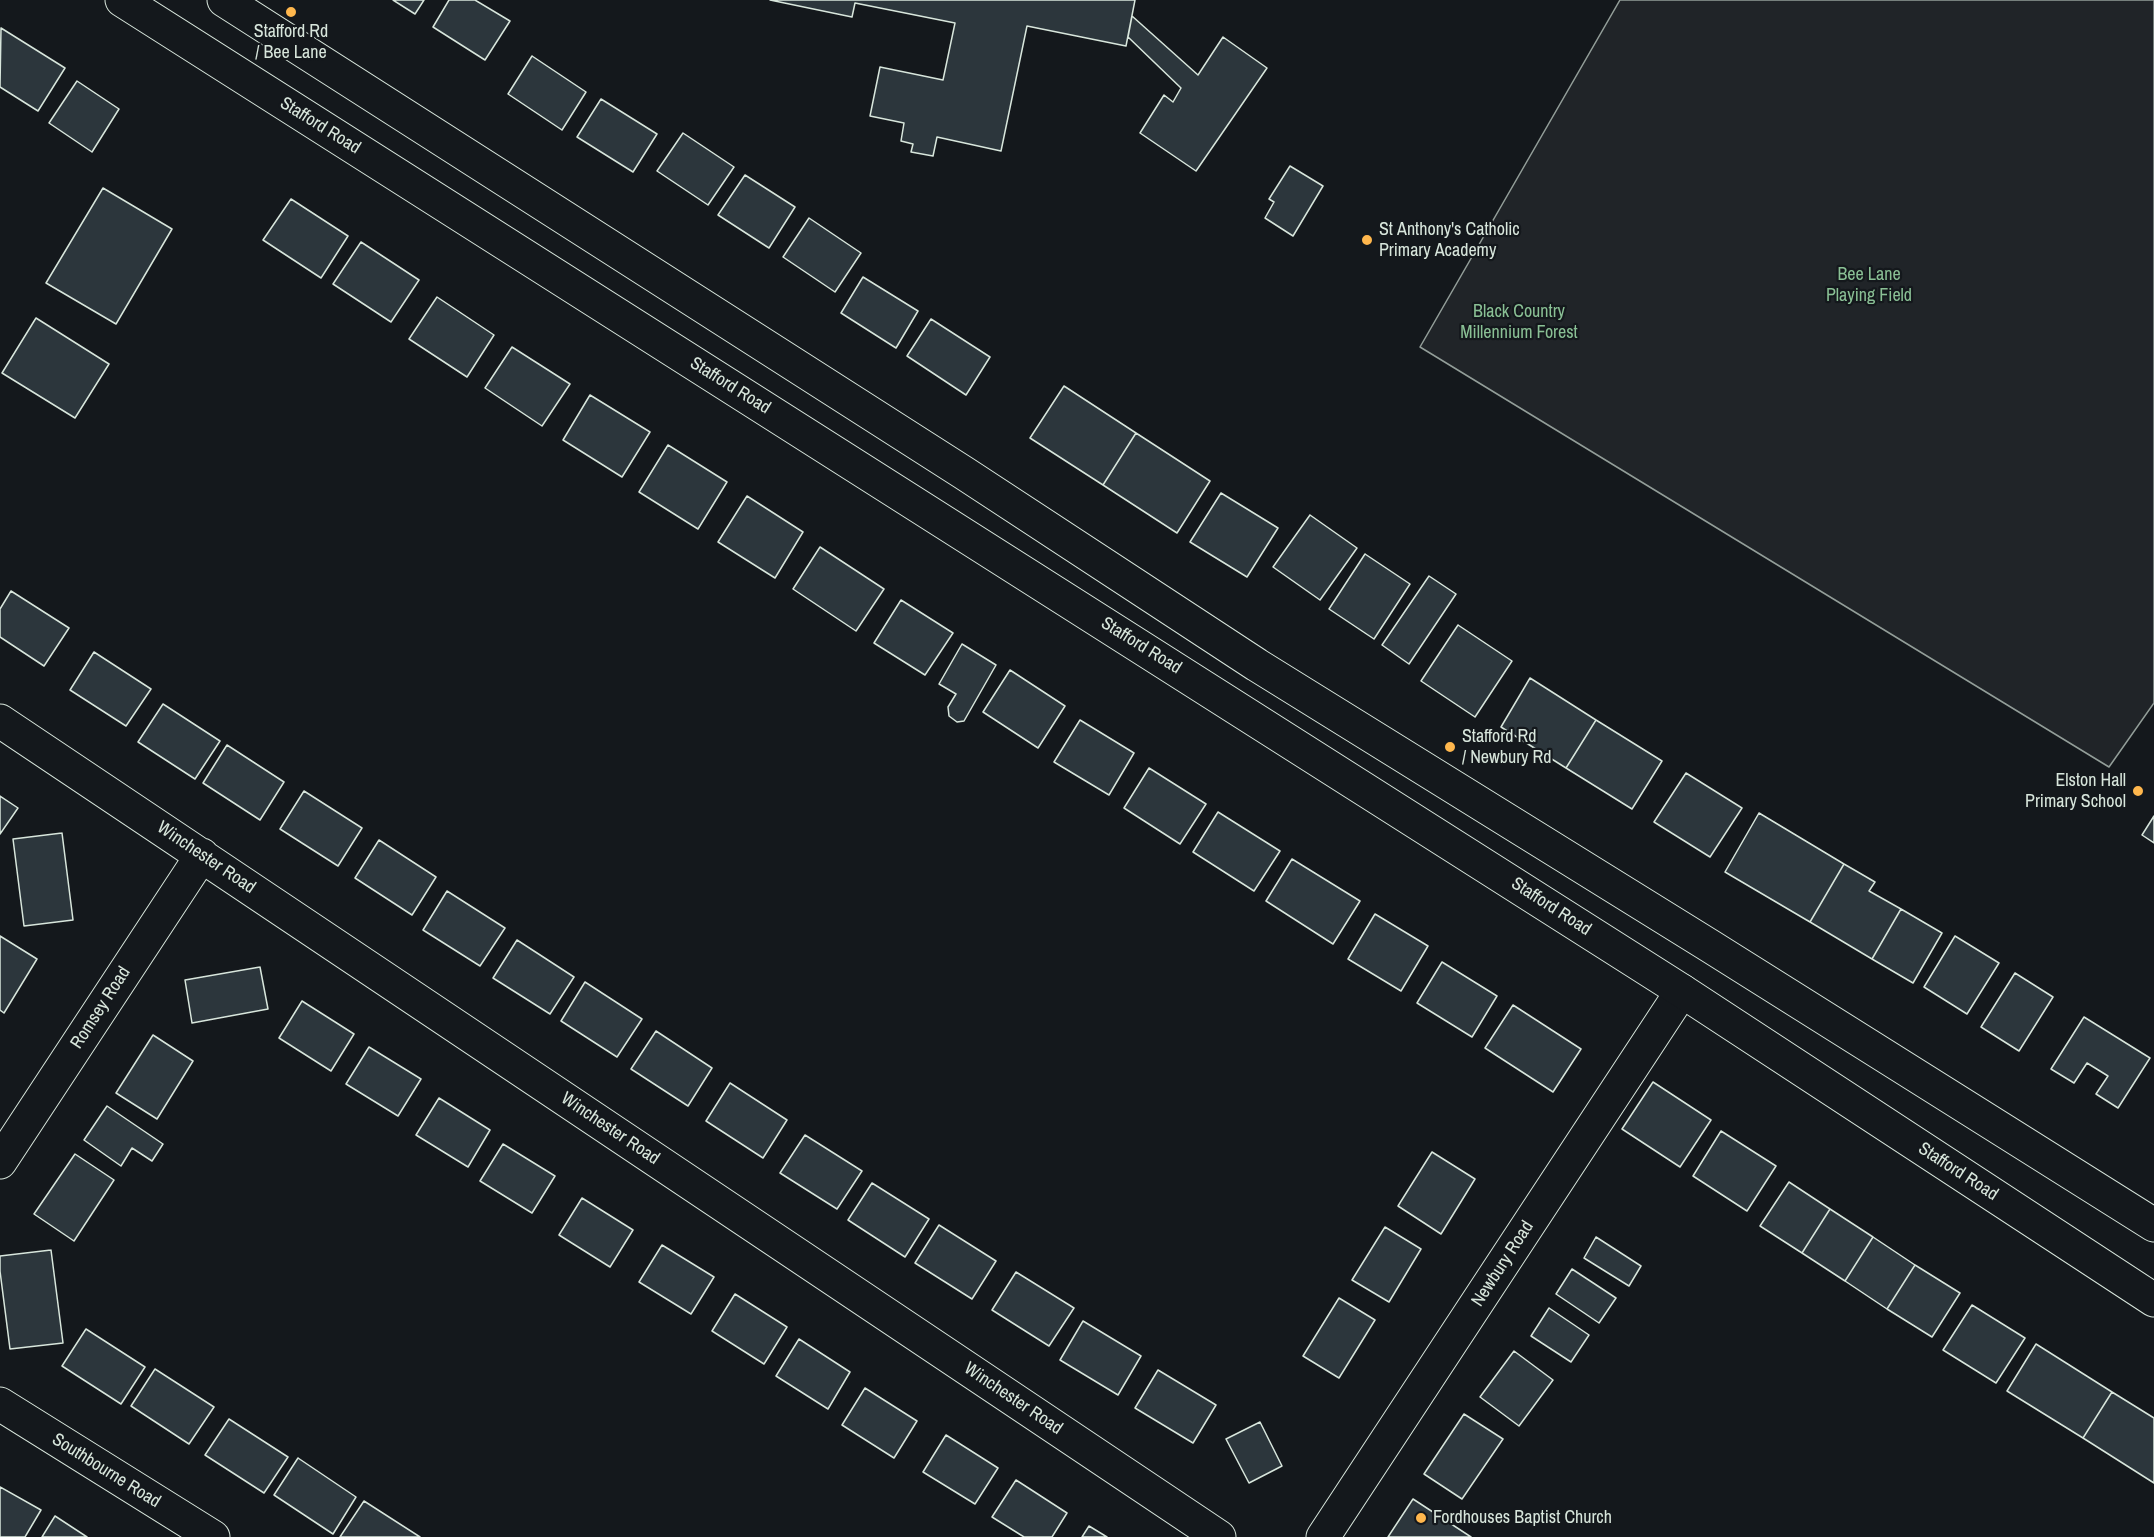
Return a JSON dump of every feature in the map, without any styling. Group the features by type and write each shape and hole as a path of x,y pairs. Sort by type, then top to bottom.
{"main road":[{"name":"Stafford Road","path":"122,0 1682,991 2154,1300"},
{"path":"224,0 964,473 1257,665 2154,1225"},
{"name":"Winchester Road","path":"0,721 1219,1537"},
{"name":"Romsey Road","path":"0,1162 202,855"},
{"name":"Newbury Road","path":"1323,1537 1682,991"},
{"name":"Southbourne Road","path":"0,1404 213,1537"}],"green space":[{"name":"Bee Lane Playing Field","path":"1620,0 2154,0 2154,703 2109,767 1420,347"}],"building":[{"path":"393,0 424,0 415,14"},
{"path":"449,0 475,0 510,21 485,60 433,27"},
{"path":"770,0 1135,0 1126,46 1027,26 1001,151 937,137 933,156 911,152 913,144 901,141 904,123 870,116 880,67 943,80 955,23 855,3 852,17"},
{"path":"1132,16 1198,75 1223,37 1267,68 1196,171 1140,133 1164,95 1173,102 1181,88 1128,37"},
{"path":"1,28 65,68 38,111 0,87"},
{"path":"532,56 586,92 562,130 508,94"},
{"path":"77,81 119,109 92,152 49,123"},
{"path":"601,99 657,134 633,172 577,137"},
{"path":"683,133 734,167 708,205 657,171"},
{"path":"1290,166 1323,186 1293,236 1265,218 1274,202 1269,199"},
{"path":"745,175 795,207 769,248 718,215"},
{"path":"103,188 172,229 116,324 46,283"},
{"path":"291,199 348,236 321,278 263,240"},
{"path":"809,218 861,253 835,292 783,257"},
{"path":"361,242 419,280 391,322 333,284"},
{"path":"863,277 918,311 896,348 841,313"},
{"path":"437,297 494,335 467,377 409,339"},
{"path":"36,318 109,364 75,418 2,373"},
{"path":"931,319 990,357 966,395 907,356"},
{"path":"512,347 570,384 542,426 485,388"},
{"path":"1064,386 1136,433 1103,485 1030,438"},
{"path":"590,395 650,432 622,477 563,440"},
{"path":"1136,433 1210,481 1177,533 1103,485"},
{"path":"668,445 727,482 698,529 639,492"},
{"path":"1221,493 1278,528 1247,577 1190,542"},
{"path":"747,496 803,532 775,578 718,542"},
{"path":"1310,515 1357,548 1320,600 1273,567"},
{"path":"820,547 884,589 856,631 793,589"},
{"path":"1365,554 1410,584 1374,639 1329,609"},
{"path":"1429,576 1456,594 1409,664 1382,645"},
{"path":"11,591 69,628 44,666 0,637 0,609"},
{"path":"901,600 953,633 925,675 874,643"},
{"path":"1458,625 1512,661 1475,717 1421,681"},
{"path":"962,644 996,665 964,721 957,722 949,716 948,707 956,694 939,684"},
{"path":"94,652 151,689 126,726 70,690"},
{"path":"1010,670 1065,706 1038,748 983,712"},
{"path":"1530,678 1596,720 1566,768 1501,727"},
{"path":"163,704 220,741 195,779 138,742"},
{"path":"1080,720 1134,753 1109,795 1054,762"},
{"path":"1596,720 1662,761 1632,809 1566,768"},
{"path":"227,745 284,782 260,820 203,783"},
{"path":"1149,768 1206,804 1180,844 1124,808"},
{"path":"1686,773 1742,808 1710,857 1654,822"},
{"path":"304,791 362,828 338,866 280,829"},
{"path":"0,796 18,808 0,834"},
{"path":"1218,812 1280,851 1254,891 1193,852"},
{"path":"1759,813 1844,864 1810,922 1725,872"},
{"path":"2154,816 2154,843 2142,835"},
{"path":"62,833 73,920 24,926 13,839"},
{"path":"379,840 436,877 412,915 355,878"},
{"path":"1292,859 1360,901 1333,944 1266,901"},
{"path":"1844,864 1875,882 1869,891 1901,909 1872,959 1810,922"},
{"path":"447,891 505,928 480,966 423,930"},
{"path":"1901,909 1942,933 1913,983 1872,959"},
{"path":"1375,914 1428,946 1401,991 1348,959"},
{"path":"0,936 37,959 4,1013 0,1010"},
{"path":"1955,936 1999,963 1967,1014 1924,987"},
{"path":"517,940 574,977 550,1014 493,978"},
{"path":"1442,962 1497,996 1472,1037 1417,1003"},
{"path":"260,967 268,1009 192,1023 185,980"},
{"path":"2015,973 2053,997 2019,1051 1981,1027"},
{"path":"585,982 642,1019 617,1057 561,1021"},
{"path":"302,1001 354,1034 331,1071 279,1038"},
{"path":"1513,1005 1581,1049 1553,1092 1485,1048"},
{"path":"2084,1017 2150,1058 2118,1108 2096,1094 2108,1076 2087,1063 2074,1083 2051,1069"},
{"path":"656,1031 712,1068 688,1106 631,1069"},
{"path":"153,1035 193,1061 157,1119 116,1093"},
{"path":"369,1047 421,1079 398,1116 346,1084"},
{"path":"1653,1082 1711,1120 1680,1167 1622,1129"},
{"path":"730,1083 787,1120 763,1158 706,1121"},
{"path":"439,1098 490,1130 468,1167 416,1135"},
{"path":"107,1106 163,1144 152,1161 132,1148 121,1166 84,1140"},
{"path":"1721,1131 1776,1166 1747,1211 1693,1176"},
{"path":"805,1135 862,1171 837,1209 780,1173"},
{"path":"503,1144 555,1176 532,1213 480,1181"},
{"path":"1432,1152 1475,1179 1441,1234 1398,1206"},
{"path":"75,1154 114,1180 74,1241 34,1214"},
{"path":"1789,1182 1830,1209 1802,1253 1760,1226"},
{"path":"872,1183 929,1219 905,1257 848,1220"},
{"path":"582,1198 633,1230 610,1267 559,1235"},
{"path":"1830,1209 1873,1237 1845,1281 1802,1253"},
{"path":"939,1225 996,1261 972,1299 915,1263"},
{"path":"1385,1227 1421,1249 1389,1302 1352,1280"},
{"path":"1596,1237 1641,1266 1629,1286 1584,1258"},
{"path":"1873,1237 1915,1265 1887,1309 1845,1281"},
{"path":"662,1245 714,1277 691,1314 639,1282"},
{"path":"51,1250 63,1343 10,1349 0,1256"},
{"path":"1915,1265 1960,1293 1932,1337 1887,1309"},
{"path":"1572,1269 1616,1298 1599,1323 1556,1294"},
{"path":"1016,1272 1074,1308 1049,1346 992,1310"},
{"path":"735,1294 787,1327 764,1364 712,1331"},
{"path":"1339,1298 1375,1320 1339,1378 1303,1356"},
{"path":"1972,1305 2025,1338 1996,1383 1943,1350"},
{"path":"1549,1308 1589,1335 1571,1362 1531,1336"},
{"path":"1083,1321 1141,1356 1118,1395 1060,1360"},
{"path":"86,1329 145,1367 121,1404 62,1366"},
{"path":"799,1339 850,1372 828,1409 776,1376"},
{"path":"2036,1344 2112,1392 2083,1438 2007,1391"},
{"path":"1514,1351 1553,1380 1519,1426 1480,1397"},
{"path":"155,1369 214,1407 189,1444 131,1406"},
{"path":"1158,1370 1216,1405 1193,1443 1135,1408"},
{"path":"865,1388 917,1421 894,1458 842,1425"},
{"path":"2112,1392 2154,1418 2154,1483 2083,1438"},
{"path":"1464,1414 1503,1439 1462,1499 1424,1474"},
{"path":"229,1419 288,1457 264,1493 205,1455"},
{"path":"1260,1422 1282,1466 1249,1483 1226,1439"},
{"path":"946,1435 998,1468 975,1504 923,1472"},
{"path":"298,1458 356,1497 333,1534 274,1495"},
{"path":"1016,1480 1067,1513 1052,1537 1024,1537 992,1517"},
{"path":"0,1487 41,1510 25,1537 0,1537"},
{"name":"Fordhouses Baptist Church","path":"1413,1499 1471,1537 1388,1537"},
{"path":"364,1501 420,1537 340,1537"},
{"path":"55,1516 87,1537 42,1537"},
{"path":"1089,1526 1107,1537 1082,1537"}],"place":[{"name":"Stafford Rd / Bee Lane","path":"291,12"},
{"name":"St Anthony's Catholic Primary Academy","path":"1367,240"},
{"name":"Stafford Rd / Newbury Rd","path":"1450,747"},
{"name":"Elston Hall Primary School","path":"2138,791"},
{"name":"Fordhouses Baptist Church","path":"1421,1518"}],"park label":[{"name":"Black Country Millennium Forest","path":"1519,322"}]}
